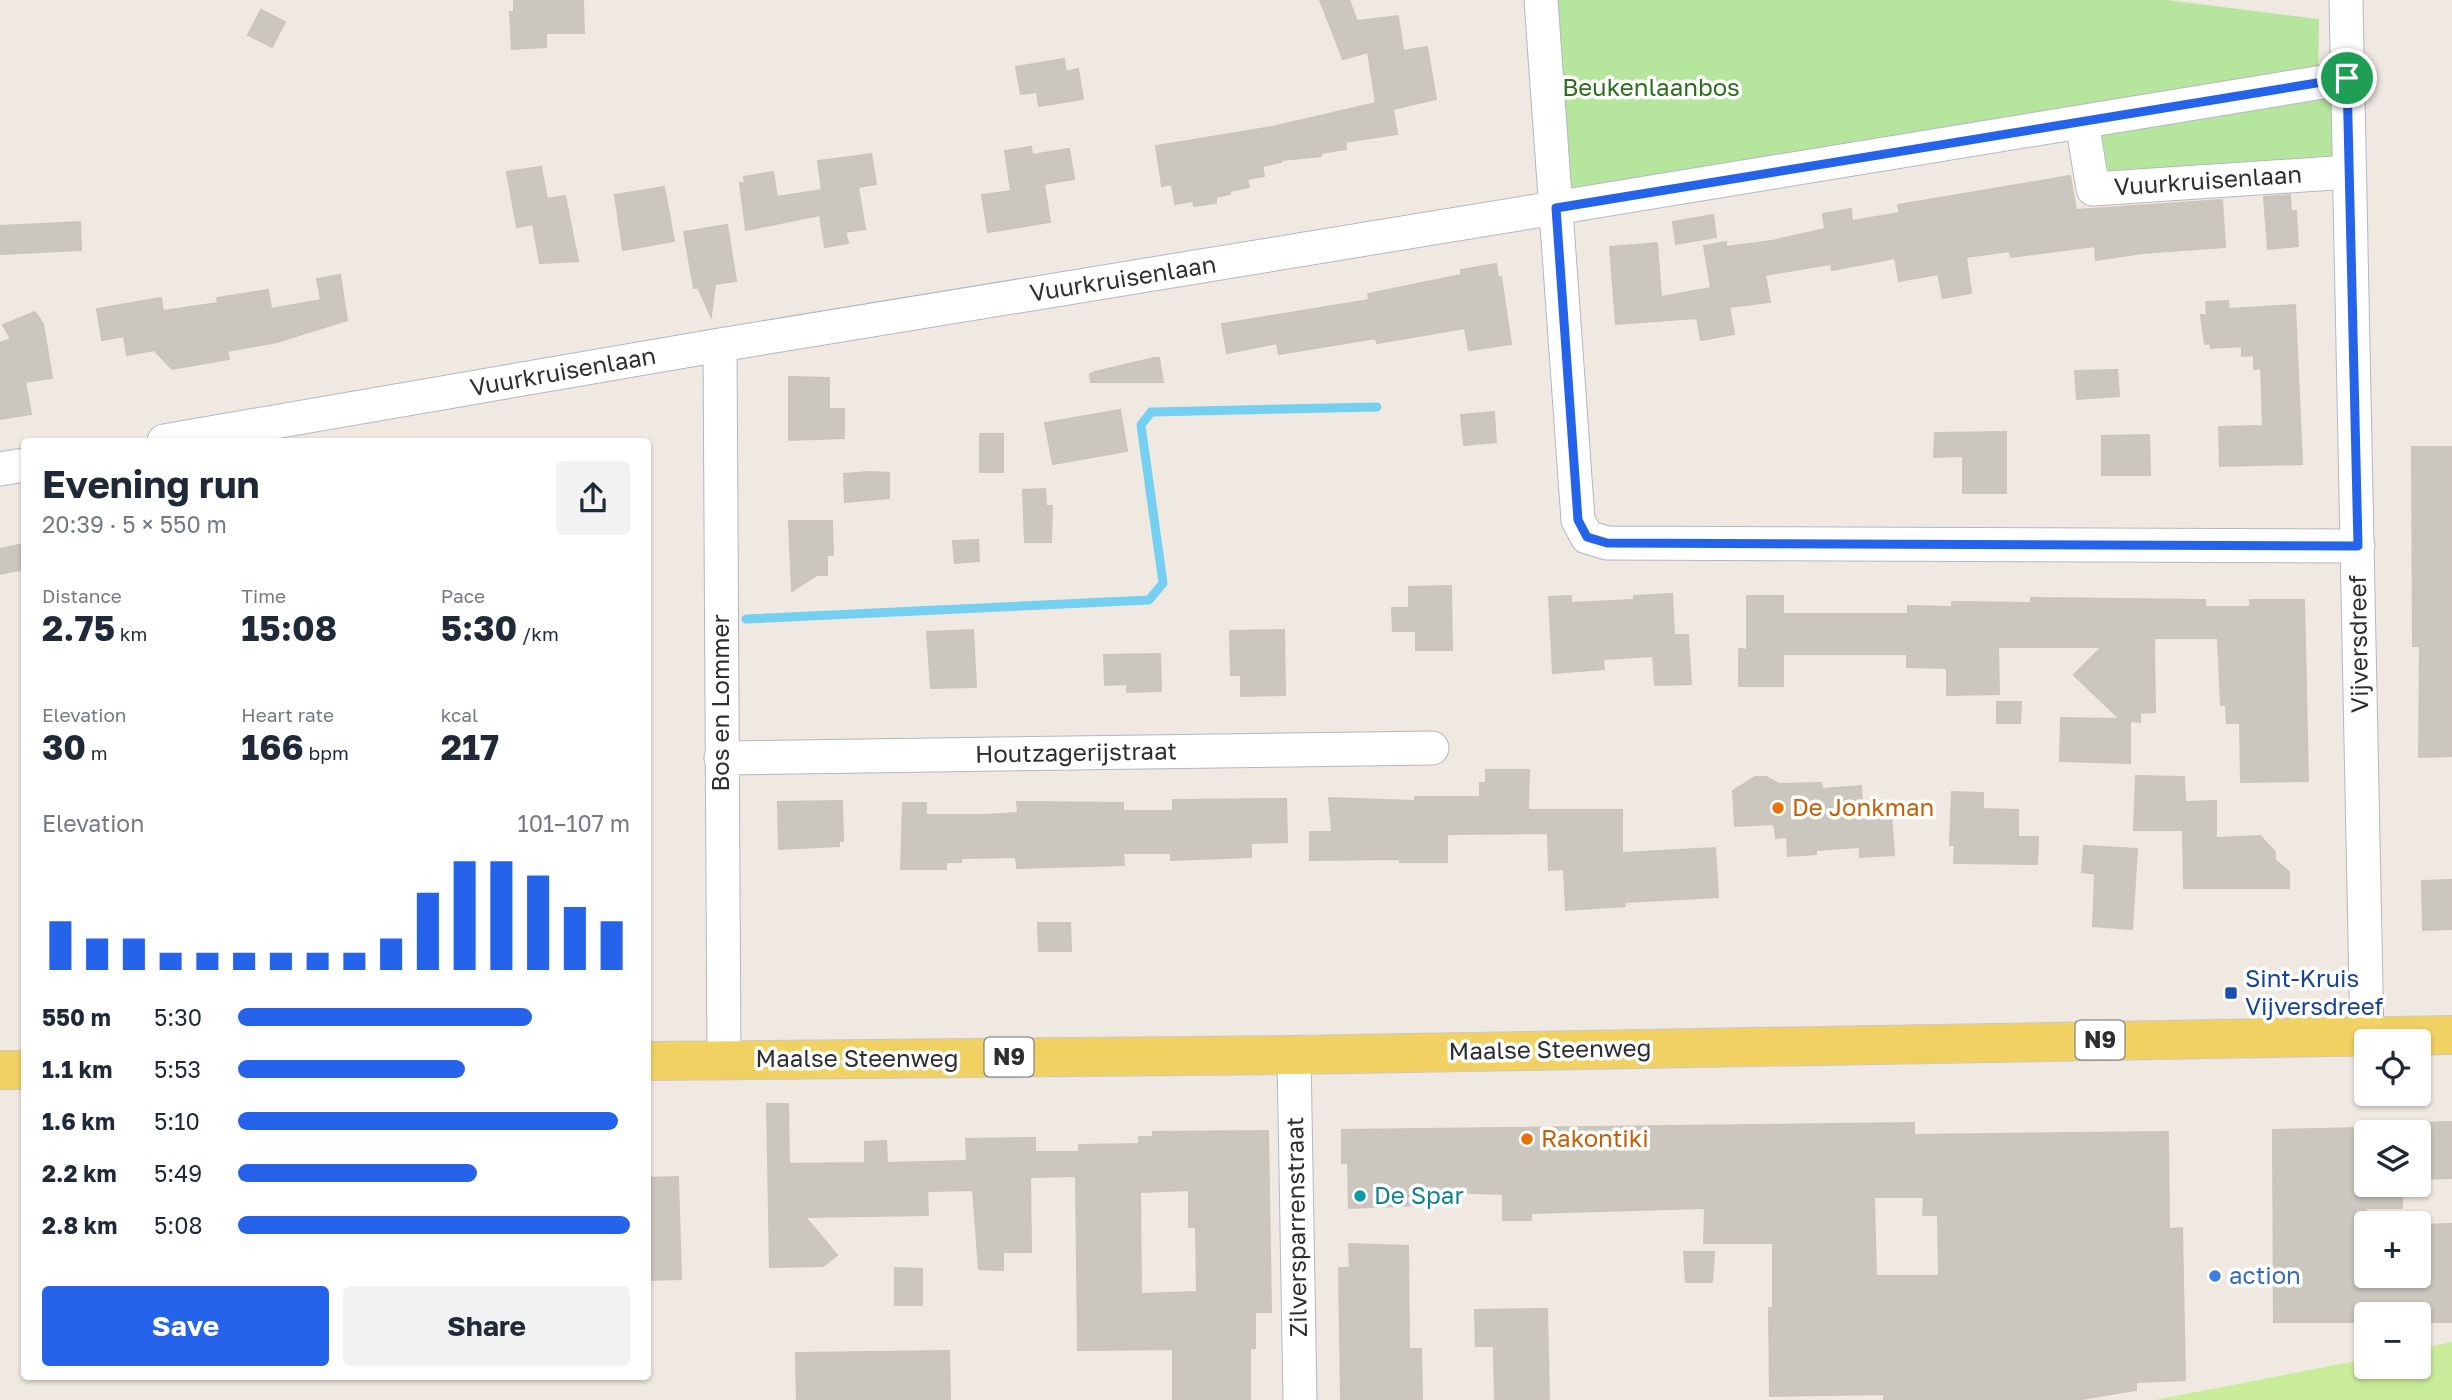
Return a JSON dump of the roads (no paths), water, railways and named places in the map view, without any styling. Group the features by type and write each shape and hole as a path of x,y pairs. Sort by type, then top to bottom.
{"main road":[{"name":"Maalse Steenweg","path":"2431,1035 2452,1035"},
{"name":"Maalse Steenweg","path":"651,1061 1294,1055 2354,1037"},
{"path":"0,1070 21,1070"}],"street":[{"path":"1541,0 1578,520 1587,537 1607,543 2358,546"},
{"name":"Vijversdreef","path":"2339,1 2347,78 2367,1029"},
{"name":"Vuurkruisenlaan","path":"181,438 720,345 2347,78"},
{"name":"Vuurkruisenlaan","path":"2082,122 2093,189 2349,173"},
{"name":"Bos en Lommer","path":"720,345 724,1060"},
{"path":"0,469 21,466"},
{"name":"Houtzagerijstraat","path":"721,758 1432,748"},
{"name":"Zilversparrenstraat","path":"1294,1055 1300,1400"}],"waterway":[{"path":"746,619 1149,600 1163,583 1141,425 1151,412 1377,407"}],"place":[{"name":"De Jonkman","path":"1778,808"},
{"name":"Sint-Kruis Vijversdreef","path":"2231,993"},
{"name":"Rakontiki","path":"1527,1139"},
{"name":"De Spar","path":"1360,1196"},
{"name":"action","path":"2215,1276"}],"park label":[{"name":"Beukenlaanbos","path":"1651,88"}]}
